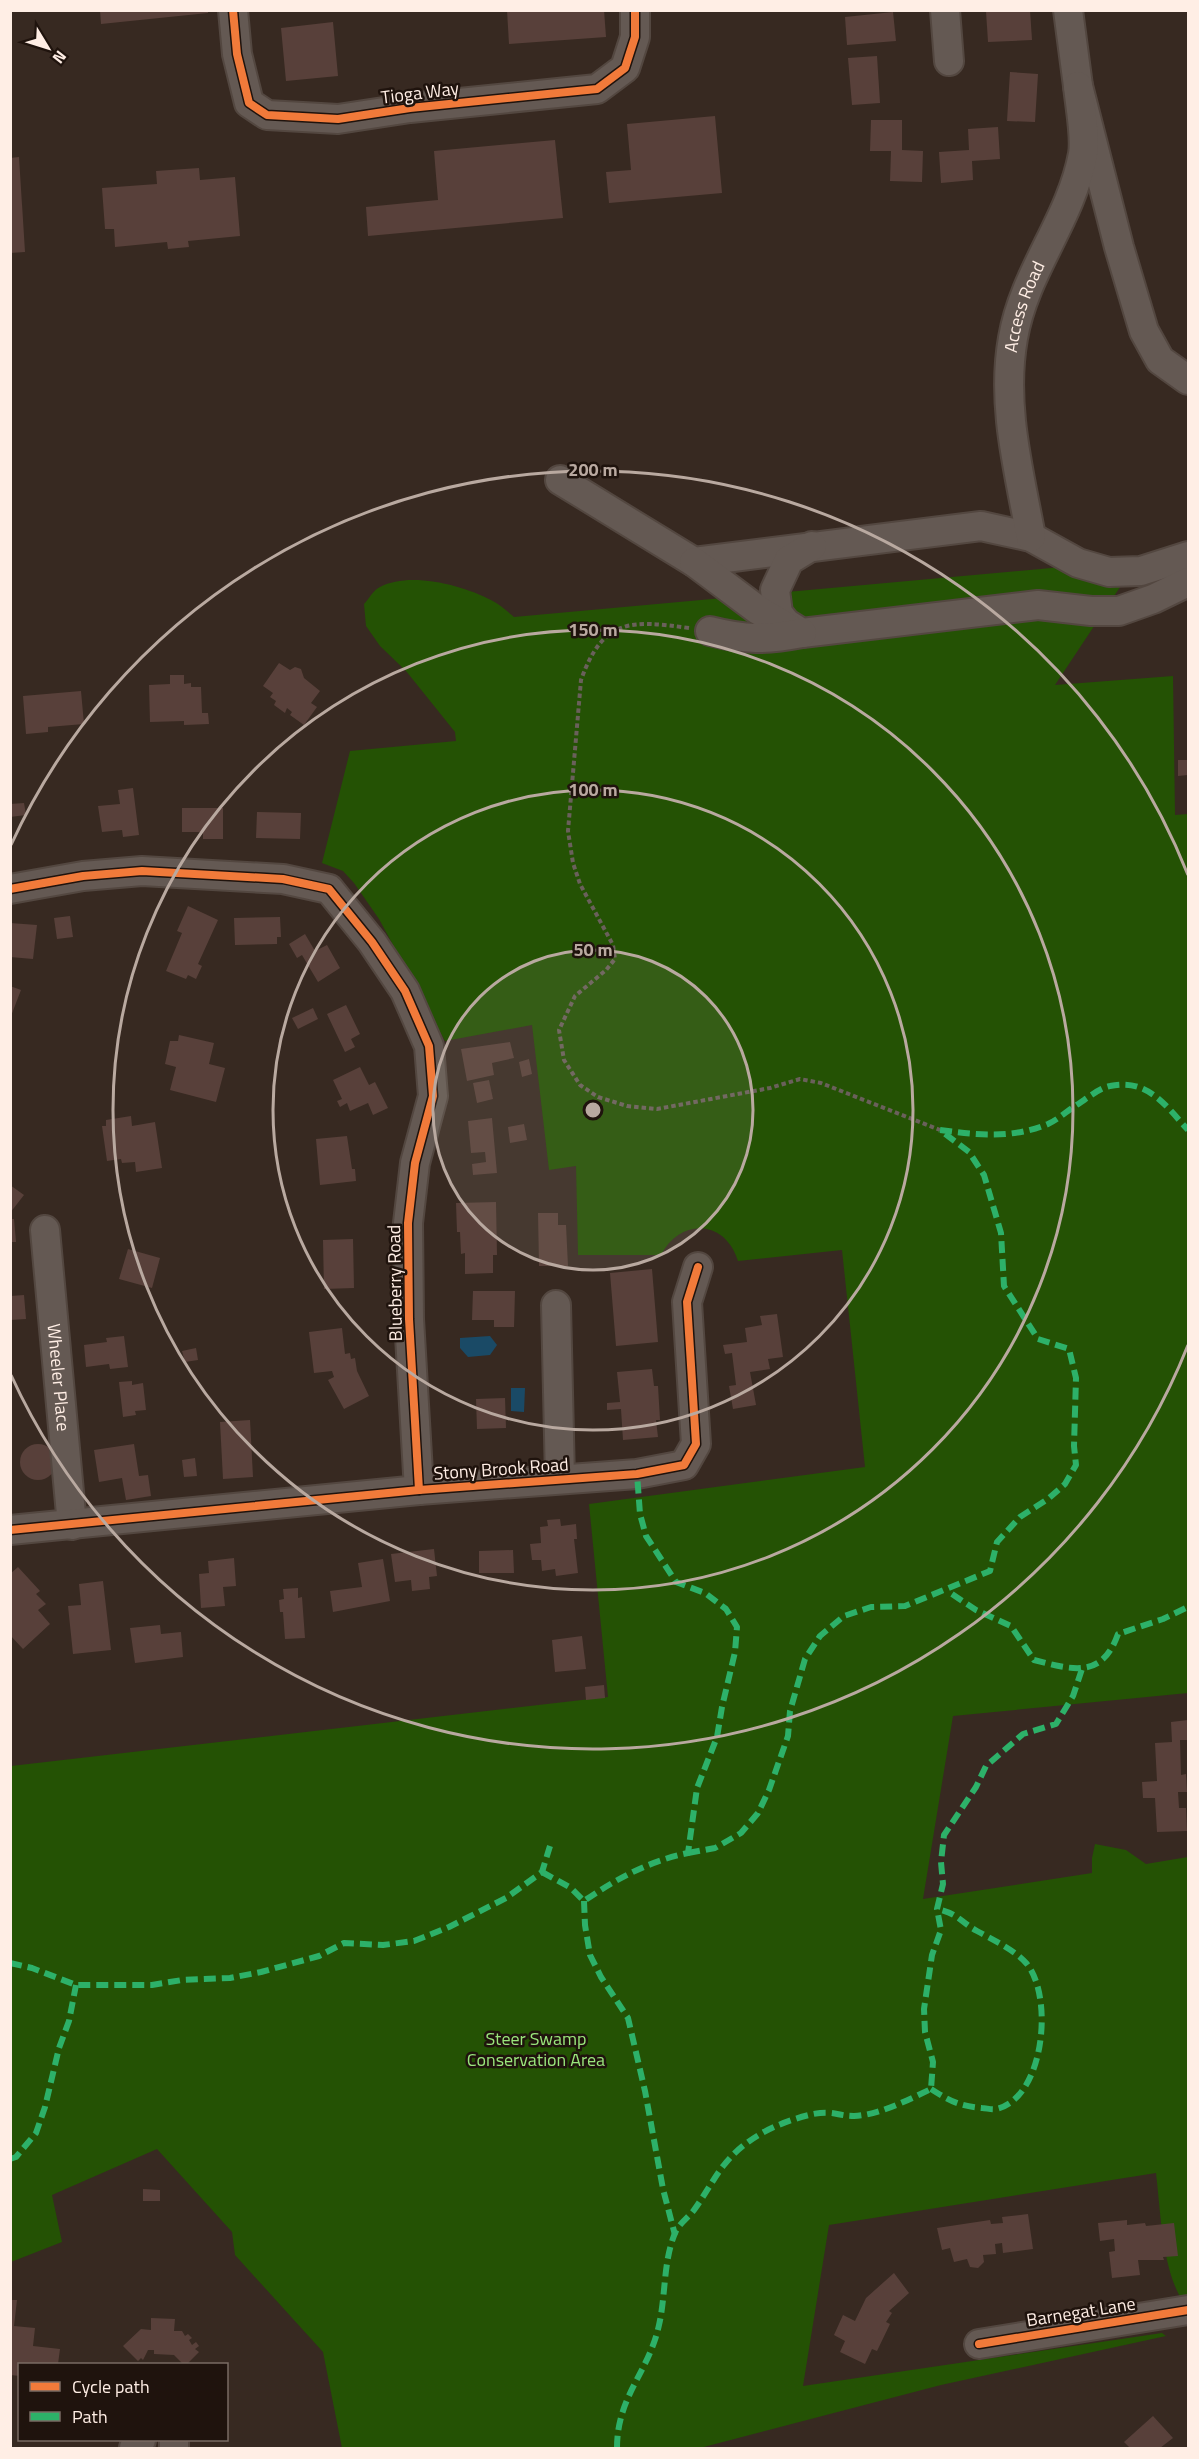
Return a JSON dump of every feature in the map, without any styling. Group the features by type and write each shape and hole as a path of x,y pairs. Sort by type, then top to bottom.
{"street":[{"name":"Tioga Way","path":"233,10 237,54 249,103 267,114 338,118 410,108 597,89 625,68 635,37 635,10"},
{"path":"945,10 949,61"},
{"name":"Access Road","path":"1031,537 1010,421 1010,373 1013,336 1026,293 1065,211 1077,180 1084,151 1068,10"},
{"name":"Access Road","path":"1078,86 1143,331 1160,360 1188,380"},
{"path":"560,480 694,562 758,610 787,628 802,633"},
{"path":"694,562 981,526 1031,537 1078,563 1109,572 1142,571 1188,556"},
{"path":"802,633 778,613 775,590 789,560 812,546"},
{"path":"710,631 766,640 802,633 1038,605 1091,611 1119,611 1153,599 1188,582"},
{"name":"Blueberry Road","path":"10,889 83,876 142,871 283,879 329,889 372,942 398,981 429,1046 433,1096 415,1163 408,1223 409,1319 419,1490"},
{"name":"Wheeler Place","path":"45,1230 72,1526"},
{"name":"Stony Brook Road","path":"10,1530 72,1526 294,1501 637,1474 684,1465 696,1444 687,1302 698,1267"},
{"path":"556,1305 560,1479"},
{"name":"Barnegat Lane","path":"979,2344 1188,2310"}],"path":[{"path":"710,631 634,623 620,627 589,656 581,680 568,831 580,884 613,945 615,959 606,970 575,996 559,1030 564,1060 580,1085 598,1097 627,1106 657,1109 695,1104 770,1088 800,1079 822,1083 940,1130"}],"green space":[{"name":"Steer Swamp Conservation Area","path":"1138,560 1055,685 1173,676 1175,815 1188,814 1188,1693 953,1716 923,1899 1092,1873 1095,1844 1126,1850 1146,1864 1188,1857 1188,2309 1179,2296 1168,2263 1161,2226 1156,2173 829,2225 803,2386 1162,2333 1166,2336 941,2385 700,2448 342,2448 323,2352 235,2255 232,2232 157,2149 52,2195 62,2242 11,2262 11,1766 608,1697 589,1504 865,1467 842,1250 738,1261 732,1247 723,1237 702,1228 679,1234 661,1255 578,1255 576,1166 549,1170 532,1025 445,1041 379,919 343,871 322,863 350,751 456,741 455,732 406,671 380,646 366,626 364,604 378,588 392,582 406,580 436,582 466,589 497,604 514,617"}],"water":[{"path":"490,1336 497,1345 490,1355 468,1357 460,1348 460,1338"},
{"path":"511,1388 525,1388 524,1412 511,1411"}],"building":[{"path":"100,10 208,10 208,13 101,24"},
{"path":"507,10 604,10 606,37 509,44"},
{"path":"1030,10 1032,40 988,42 986,11"},
{"path":"893,12 896,41 847,45 845,17"},
{"path":"333,22 338,76 286,81 281,28"},
{"path":"877,56 880,103 852,105 848,58"},
{"path":"1010,72 1038,74 1035,122 1007,121"},
{"path":"715,116 722,193 609,203 606,172 631,170 627,124"},
{"path":"871,120 902,120 902,150 923,151 922,182 890,181 891,151 870,151"},
{"path":"998,127 1000,159 972,161 973,180 941,183 939,152 969,150 968,129"},
{"path":"555,140 563,218 368,236 366,207 438,200 434,151"},
{"path":"19,157 25,252 10,253 10,158"},
{"path":"199,168 200,180 235,177 240,236 188,241 189,247 168,249 167,242 115,247 114,229 105,229 102,188 157,184 156,171"},
{"path":"279,663 290,670 295,667 301,669 304,678 320,691 311,703 317,707 304,725 290,715 292,712 287,708 285,713 274,705 276,701 270,697 273,693 263,686"},
{"path":"170,675 184,675 184,684 191,683 191,687 201,687 202,713 208,713 209,724 184,725 184,721 150,722 149,685 170,684"},
{"path":"81,691 84,724 48,727 48,732 26,734 23,696"},
{"path":"1178,760 1188,760 1188,775 1178,776"},
{"path":"133,788 139,835 123,837 122,830 102,832 98,806 120,804 118,790"},
{"path":"24,803 26,815 10,817 10,804"},
{"path":"182,808 223,808 223,839 203,839 203,832 182,832"},
{"path":"257,812 301,813 300,839 256,838"},
{"path":"188,906 218,920 198,964 202,966 196,979 188,975 186,979 166,971 182,933 177,931"},
{"path":"70,916 73,937 57,939 54,918"},
{"path":"280,917 281,937 277,937 277,944 235,945 234,918"},
{"path":"10,923 37,925 33,959 10,957"},
{"path":"305,934 315,951 327,945 340,968 318,982 302,955 297,958 289,944"},
{"path":"10,986 21,990 11,1016 10,1016"},
{"path":"346,1005 360,1034 351,1039 355,1047 345,1052 327,1014"},
{"path":"313,1008 318,1019 298,1029 292,1018"},
{"path":"179,1035 214,1043 209,1064 225,1068 216,1102 170,1090 176,1067 165,1064 170,1041 178,1041"},
{"path":"510,1042 514,1058 492,1063 494,1075 467,1081 461,1049"},
{"path":"529,1059 532,1074 522,1077 519,1062"},
{"path":"360,1067 369,1085 375,1082 388,1108 373,1115 368,1103 350,1111 347,1103 340,1107 337,1101 342,1099 333,1080"},
{"path":"489,1080 493,1099 477,1103 473,1083"},
{"path":"131,1116 132,1126 155,1122 162,1168 136,1172 135,1162 122,1163 121,1159 107,1161 102,1126 106,1126 106,1120"},
{"path":"492,1118 497,1173 473,1175 472,1164 486,1162 485,1152 471,1153 468,1121"},
{"path":"524,1124 527,1140 510,1143 508,1127"},
{"path":"347,1136 356,1181 320,1185 316,1139"},
{"path":"10,1185 24,1195 10,1213"},
{"path":"496,1202 497,1255 493,1255 493,1273 465,1274 465,1253 461,1254 460,1232 457,1232 456,1203"},
{"path":"538,1213 558,1213 558,1225 566,1225 568,1266 539,1266"},
{"path":"10,1219 14,1219 16,1242 10,1242"},
{"path":"353,1239 354,1288 324,1289 323,1240"},
{"path":"128,1249 160,1258 152,1288 119,1279"},
{"path":"652,1269 658,1342 616,1346 610,1273"},
{"path":"473,1291 515,1291 514,1327 494,1327 494,1320 472,1320"},
{"path":"24,1295 26,1319 10,1320 10,1296"},
{"path":"777,1314 783,1357 768,1359 770,1369 750,1372 756,1405 733,1409 729,1386 736,1385 732,1353 725,1354 723,1345 747,1342 745,1328 762,1325 760,1316"},
{"path":"342,1328 345,1354 350,1353 351,1359 355,1358 357,1371 369,1396 344,1409 328,1380 334,1377 332,1371 314,1373 309,1332"},
{"path":"124,1336 128,1367 110,1369 109,1364 86,1367 84,1345 107,1342 106,1338"},
{"path":"196,1348 198,1360 185,1362 182,1351"},
{"path":"652,1369 654,1386 658,1386 660,1420 656,1420 658,1437 623,1440 621,1409 607,1410 607,1403 620,1402 617,1372"},
{"path":"132,1381 132,1385 143,1383 146,1410 135,1411 136,1415 123,1417 119,1382"},
{"path":"505,1398 506,1428 477,1429 476,1399"},
{"path":"250,1420 253,1477 223,1479 220,1422"},
{"path":"38,1444 51,1449 56,1462 51,1475 38,1480 25,1475 20,1462 25,1449"},
{"path":"134,1444 139,1476 148,1475 151,1496 126,1500 122,1478 99,1482 94,1450"},
{"path":"195,1458 197,1476 184,1477 182,1460"},
{"path":"560,1519 561,1526 576,1524 577,1539 574,1539 578,1573 556,1576 555,1569 542,1571 541,1560 532,1560 530,1544 541,1543 540,1527 548,1526 547,1520"},
{"path":"434,1549 437,1576 429,1577 430,1589 412,1591 411,1580 395,1582 391,1554"},
{"path":"513,1550 514,1573 479,1573 479,1551"},
{"path":"234,1558 236,1586 223,1587 225,1606 201,1608 199,1574 209,1573 208,1561"},
{"path":"383,1559 390,1601 333,1612 330,1591 362,1587 358,1563"},
{"path":"18,1567 40,1591 36,1594 46,1604 38,1610 50,1624 23,1649 10,1635 10,1574"},
{"path":"103,1581 111,1650 73,1654 68,1606 81,1605 79,1584"},
{"path":"298,1588 298,1598 302,1597 305,1638 285,1639 283,1612 280,1612 279,1600 284,1599 283,1589"},
{"path":"160,1625 161,1634 181,1632 183,1657 135,1663 130,1628"},
{"path":"582,1636 586,1669 555,1672 552,1640"},
{"path":"604,1685 605,1698 586,1700 585,1687"},
{"path":"1188,1720 1188,1740 1180,1740 1181,1775 1186,1774 1187,1792 1178,1792 1179,1808 1186,1808 1187,1831 1157,1832 1155,1798 1143,1798 1142,1782 1157,1781 1155,1743 1172,1742 1171,1722"},
{"path":"143,2189 160,2190 160,2201 143,2201"},
{"path":"1028,2214 1033,2249 1003,2253 1002,2243 995,2244 996,2254 983,2255 984,2262 978,2268 970,2267 967,2259 954,2262 950,2248 942,2250 937,2228 990,2220 991,2224 1003,2223 1002,2217"},
{"path":"1127,2220 1127,2225 1145,2223 1146,2226 1174,2223 1178,2256 1163,2257 1164,2260 1138,2260 1140,2275 1112,2278 1109,2252 1115,2251 1114,2239 1100,2241 1098,2223"},
{"path":"894,2273 909,2293 889,2311 892,2313 886,2322 890,2324 877,2351 872,2349 865,2364 840,2352 845,2341 834,2335 843,2315 855,2321 866,2298"},
{"path":"10,2300 17,2300 14,2326 35,2328 33,2346 60,2349 58,2363 18,2363 18,2376 10,2375"},
{"path":"151,2318 175,2319 174,2331 182,2331 185,2336 188,2334 192,2338 189,2340 192,2345 196,2342 199,2346 195,2349 199,2352 188,2363 182,2363 174,2355 154,2354 154,2350 148,2350 143,2360 141,2358 138,2361 123,2346 141,2329 151,2330"},
{"path":"1153,2416 1173,2438 1160,2448 1130,2448 1124,2442"}],"marked path":[{"path":"940,1130 1008,1134 1035,1129 1055,1120 1101,1089 1123,1085 1135,1086 1155,1096 1188,1130"},
{"path":"688,1853 715,1848 741,1833 758,1813 769,1790 788,1736 790,1711 805,1659 820,1636 844,1616 871,1607 905,1606 990,1571 997,1542 1020,1517 1048,1499 1065,1484 1076,1465 1074,1446 1076,1378 1069,1349 1038,1339 1004,1286 1001,1233 984,1175 969,1152 940,1130"},
{"path":"542,1872 571,1888 584,1901 633,1872 688,1853 697,1788 717,1737 735,1652 737,1627 726,1609 705,1593 676,1582 646,1536 640,1514 637,1474"},
{"path":"952,1594 976,1610 1011,1626 1034,1660 1073,1668 1095,1665 1104,1658 1118,1634 1163,1619 1188,1607"},
{"path":"617,2448 622,2413 648,2357 659,2325 672,2242 678,2228 694,2210 724,2165 742,2146 788,2121 820,2113 854,2116 873,2113 931,2089 933,2062 925,2032 924,2009 932,1955 941,1930 937,1909 943,1884 941,1862 944,1835 976,1787 986,1766 1023,1734 1056,1724 1073,1696 1082,1669"},
{"path":"10,1963 32,1968 76,1985 152,1985 182,1980 230,1978 261,1972 319,1956 344,1943 383,1945 414,1941 449,1927 506,1898 542,1872 550,1846"},
{"path":"584,1901 590,1955 601,1977 628,2018 645,2091 663,2189 675,2235"},
{"path":"931,2089 967,2106 994,2109 1012,2101 1025,2087 1034,2068 1040,2046 1042,2022 1035,1980 1027,1964 1010,1950 955,1916 937,1909"},
{"path":"10,2159 16,2157 36,2133 45,2107 59,2048 69,2021 76,1985"}],"cycle path":[{"path":"233,10 237,54 249,103 267,115 338,119 410,108 597,89 625,68 635,37 635,10"},
{"path":"10,889 83,876 142,871 283,879 329,889 372,942 405,991 429,1046 433,1096 415,1163 408,1223 409,1319 419,1490"},
{"path":"10,1530 419,1490 637,1474 684,1465 696,1444 687,1302 698,1267"},
{"path":"979,2344 1188,2310"}]}
